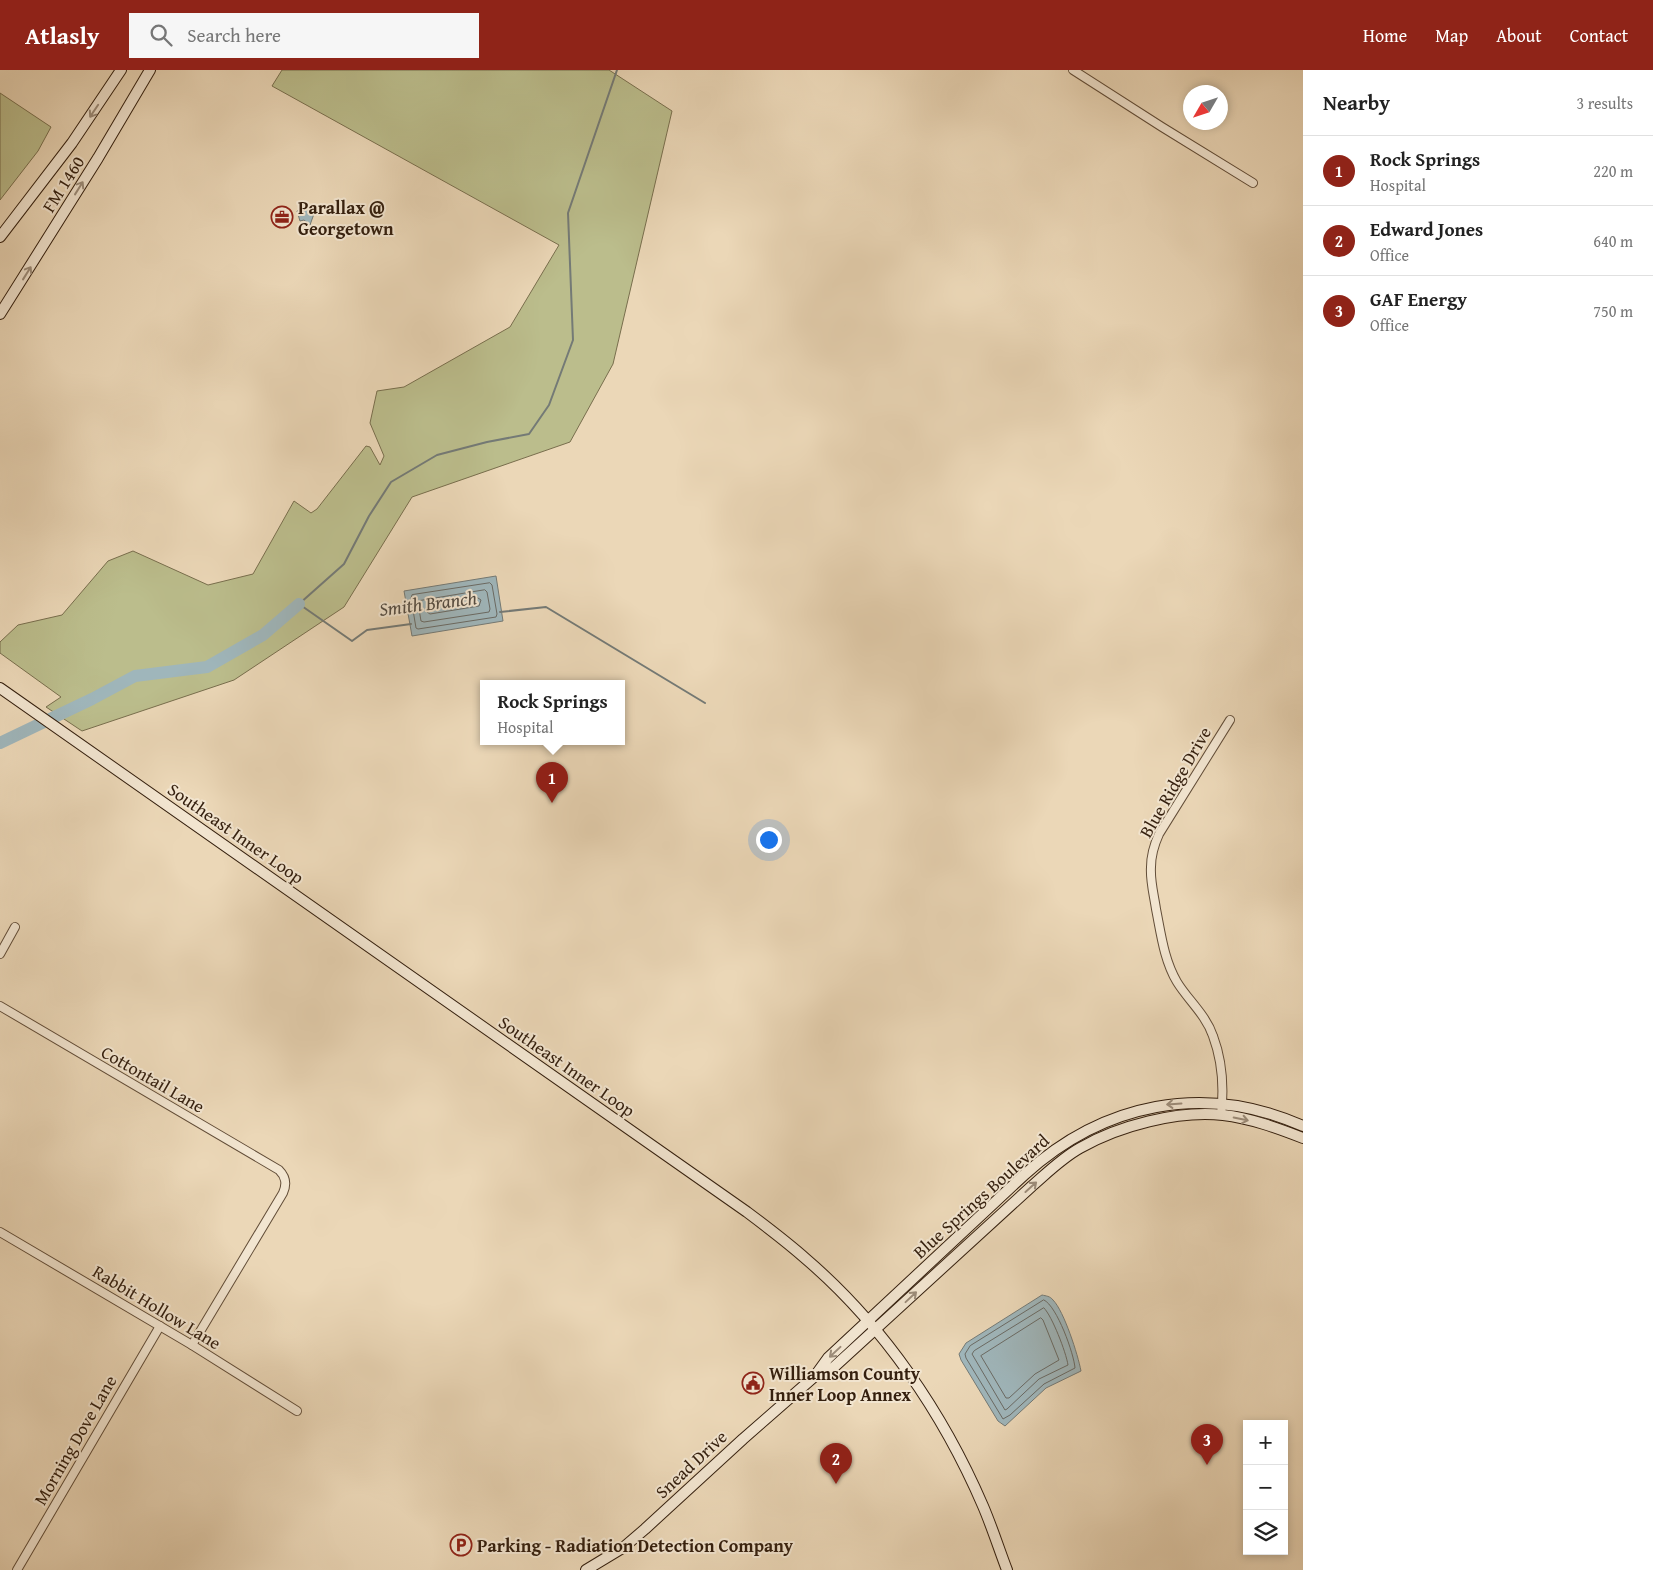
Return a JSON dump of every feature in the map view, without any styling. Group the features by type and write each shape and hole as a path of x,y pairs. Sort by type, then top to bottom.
{"main road":[{"name":"FM 1460","path":"0,237 72,143 121,70"},
{"name":"FM 1460","path":"0,314 98,158 150,70"},
{"name":"Southeast Inner Loop","path":"1,689 747,1212 808,1260 876,1330 917,1385 944,1429 984,1507 1007,1570"},
{"name":"Blue Springs Boulevard","path":"868,1321 1044,1156 1087,1130 1143,1109 1172,1104 1222,1103 1255,1109 1286,1118 1303,1126"},
{"name":"Blue Springs Boulevard","path":"876,1330 1060,1161 1079,1149 1120,1130 1158,1119 1221,1115 1275,1127 1303,1138"},
{"name":"Snead Drive","path":"586,1570 624,1547 815,1376 828,1358 868,1321"},
{"name":"Snead Drive","path":"815,1376 834,1367 876,1330"}],"street":[{"path":"1073,70 1156,124 1254,183"},
{"name":"Blue Ridge Drive","path":"1221,1115 1221,1069 1213,1035 1201,1014 1178,984 1167,961 1153,892 1151,868 1153,848 1159,834 1230,720"},
{"path":"0,954 15,927"},
{"name":"Cottontail Lane","path":"0,1006 279,1170 284,1177 286,1182 282,1194 192,1344"},
{"name":"Rabbit Hollow Lane","path":"0,1232 192,1344 297,1411"},
{"name":"Morning Dove Lane","path":"17,1570 160,1326"}],"green space":[{"path":"282,70 609,70 672,111 613,364 570,442 412,497 344,607 234,680 82,731 46,707 61,697 0,653 0,642 18,625 62,615 108,561 133,551 208,585 253,574 294,501 311,513 317,509 366,446 370,447 380,465 384,456 370,423 377,391 404,387 510,327 559,245 272,86"},
{"path":"0,93 51,127 38,151 0,200"}],"water":[{"path":"305,204 315,211 310,225 304,220 300,221 297,211"},
{"path":"496,576 503,621 412,636 404,591"},
{"path":"1042,1295 1052,1299 1062,1313 1074,1344 1081,1371 1046,1388 1005,1426 998,1421 959,1354 966,1343"}],"waterway":[{"path":"411,624 367,630 352,641 299,604 344,564 369,516 391,482 437,455 487,442 529,434 549,405 573,340 568,213 617,70"},
{"name":"Smith Branch","path":"0,743 135,676 207,667 263,635 299,604"},
{"name":"Smith Branch","path":"500,612 546,607 705,703"}],"place":[{"name":"Parallax @ Georgetown","path":"282,217"},
{"name":"Rock Springs","path":"552,803"},
{"name":"Williamson County Inner Loop Annex","path":"753,1383"},
{"name":"GAF Energy","path":"1207,1465"},
{"name":"Edward Jones","path":"836,1484"},
{"name":"Parking - Radiation Detection Company","path":"461,1545"}]}
